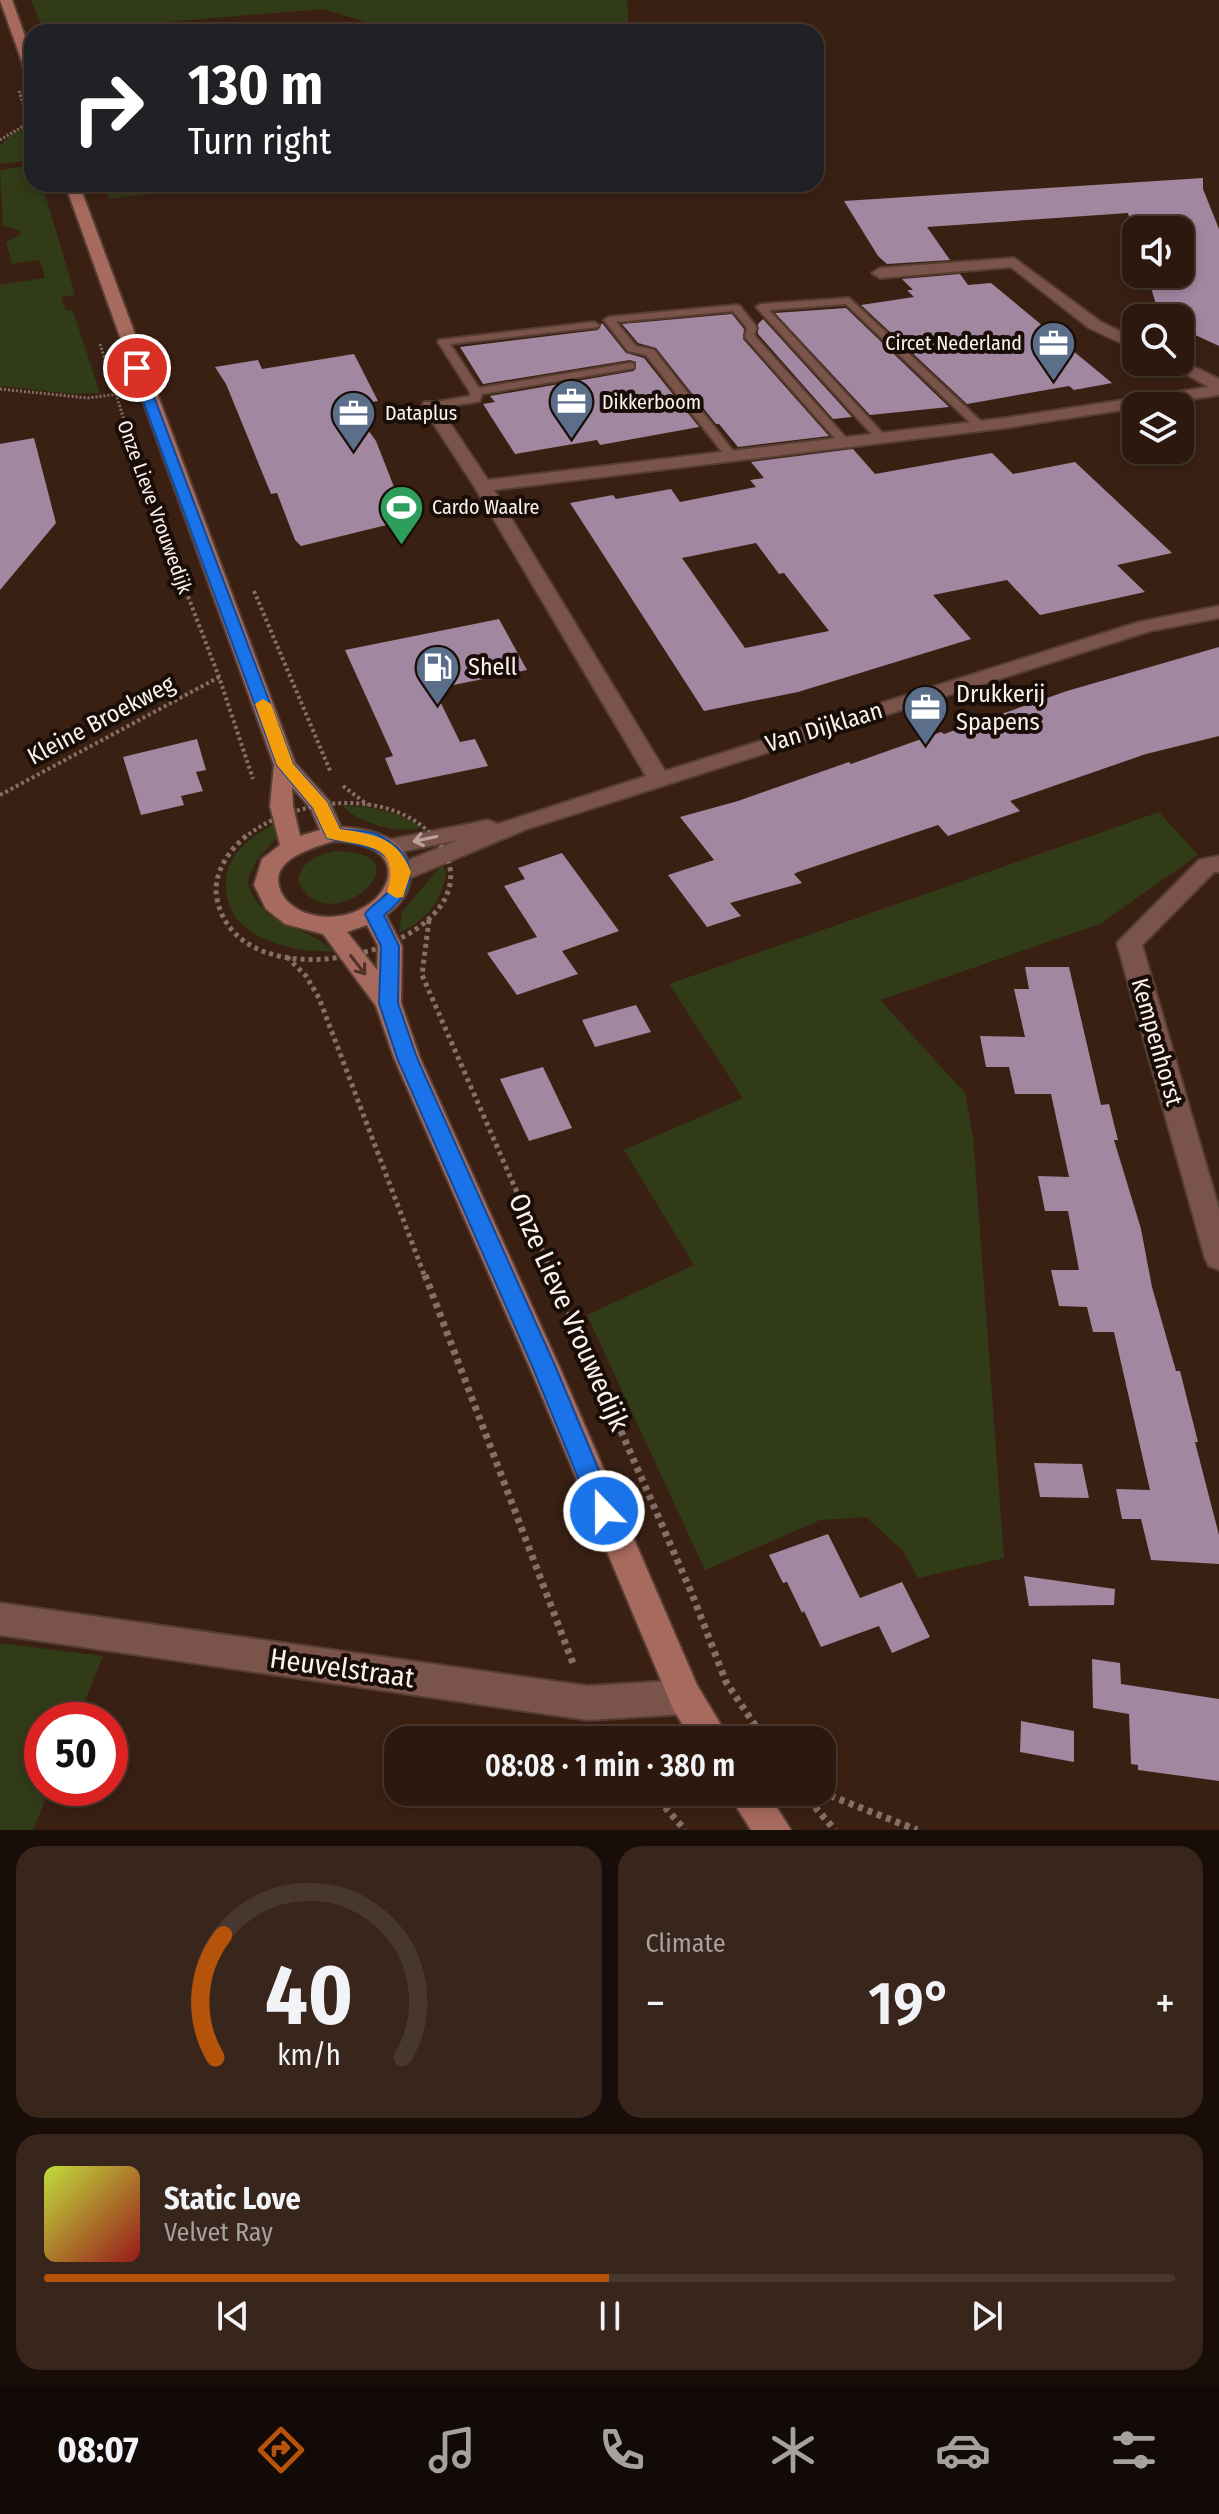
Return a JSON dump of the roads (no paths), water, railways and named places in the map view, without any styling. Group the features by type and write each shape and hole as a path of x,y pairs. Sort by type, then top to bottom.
{"main road":[{"path":"6,0 24,51"},
{"name":"Onze Lieve Vrouwedijk","path":"75,192 285,765 321,806 333,834"},
{"name":"Onze Lieve Vrouwedijk","path":"285,765 279,791 281,816 292,846"},
{"path":"333,834 371,839 386,847 397,857 402,872 400,887 390,901 374,914 353,922 329,925 295,919 271,903 265,889 267,873 276,858 292,846 333,834"},
{"name":"Onze Lieve Vrouwedijk","path":"374,914 390,946 388,1003"},
{"name":"Onze Lieve Vrouwedijk","path":"329,925 388,1003 407,1058 545,1368 685,1697 703,1726"},
{"path":"755,1806 773,1830"}],"street":[{"path":"880,273 1014,262 1095,325 1122,338"},
{"path":"1194,374 1219,387"},
{"path":"483,486 980,426 1219,387"},
{"path":"430,406 483,486 659,779"},
{"name":"Van Dijklaan","path":"386,847 440,846 519,824 1146,626 1219,612"},
{"name":"Van Dijklaan","path":"402,872 440,846"},
{"name":"Kempenhorst","path":"1219,864 1207,865 1129,943 1219,1258"},
{"name":"Heuvelstraat","path":"0,1619 588,1703 685,1697"}],"lane":[{"path":"881,438 761,307 849,301 980,426"},
{"path":"731,456 650,352 632,349 609,320 736,308 752,328 749,335 844,442"},
{"path":"430,406 476,399 476,392 443,342 594,325"},
{"path":"476,392 630,366"}],"place":[{"name":"Circet Nederland","path":"1053,382"},
{"name":"Dikkerboom","path":"571,441"},
{"name":"Dataplus","path":"354,452"},
{"name":"Cardo Waalre","path":"401,546"},
{"name":"Shell","path":"437,706"},
{"name":"Drukkerij Spapens","path":"925,747"}]}
